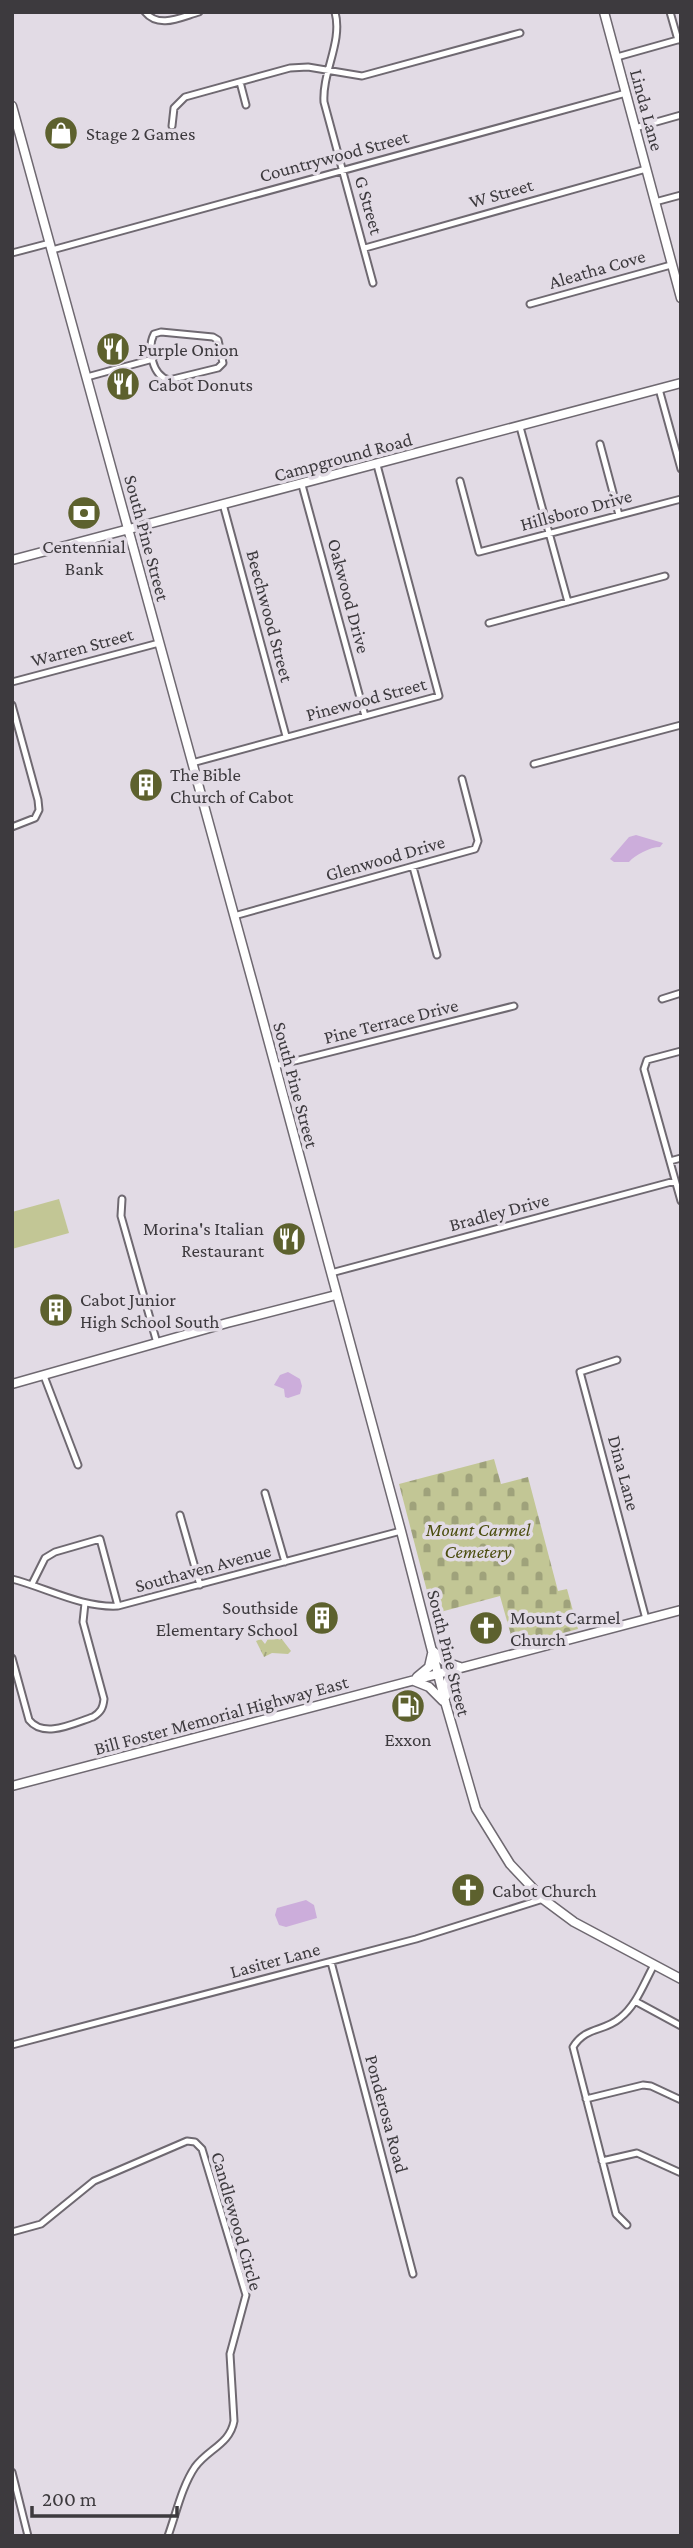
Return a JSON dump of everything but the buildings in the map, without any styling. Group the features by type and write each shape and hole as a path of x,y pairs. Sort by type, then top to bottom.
{"main road":[{"name":"Linda Lane","path":"604,12 681,298"},
{"name":"South Pine Street","path":"12,106 275,1066 445,1703 476,1808 510,1864 543,1899 571,1920 681,1979"},
{"name":"Campground Road","path":"12,560 681,383"},
{"path":"12,1384 336,1294"},
{"name":"Bill Foster Memorial Highway East","path":"12,1786 681,1610"},
{"path":"433,1650 445,1662 463,1667"},
{"path":"412,1681 429,1667 433,1650"},
{"path":"445,1703 448,1680 463,1667"},
{"path":"412,1681 432,1690 445,1703"}],"street":[{"path":"145,12 155,21 163,22 199,12"},
{"name":"G Street","path":"335,12 337,33 324,84 324,102 373,284"},
{"path":"617,57 679,40 670,12"},
{"path":"172,126 174,108 185,97 299,66 362,76 520,33"},
{"path":"240,82 246,105"},
{"name":"Countrywood Street","path":"12,253 51,246 626,93"},
{"path":"635,128 681,116"},
{"name":"W Street","path":"365,248 646,169"},
{"path":"655,202 681,195"},
{"name":"Aleatha Cove","path":"530,304 671,265"},
{"path":"160,332 214,337 218,340 223,363 218,368 169,380 159,375 153,359 149,344 154,334 160,332"},
{"path":"87,377 153,359"},
{"path":"659,389 681,469"},
{"path":"520,427 568,602"},
{"path":"600,444 619,515"},
{"name":"Pinewood Street","path":"192,762 439,696 377,465"},
{"name":"Hillsboro Drive","path":"460,481 479,552 681,499"},
{"name":"Oakwood Drive","path":"302,485 365,716"},
{"name":"Beechwood Street","path":"223,504 286,736"},
{"path":"489,623 665,576"},
{"name":"Warren Street","path":"12,682 159,643"},
{"path":"12,705 39,810 35,818 12,827"},
{"path":"534,764 681,725"},
{"name":"Glenwood Drive","path":"234,916 477,847 478,841 462,779"},
{"path":"412,867 437,955"},
{"path":"662,999 681,993"},
{"name":"Pine Terrace Drive","path":"275,1066 514,1006"},
{"path":"681,1051 647,1060 644,1069 681,1202"},
{"path":"670,1161 681,1158"},
{"name":"Bradley Drive","path":"331,1273 675,1181"},
{"path":"122,1199 121,1216 157,1343"},
{"name":"Dina Lane","path":"617,1360 580,1372 646,1619"},
{"path":"44,1376 78,1465"},
{"path":"265,1493 285,1562"},
{"path":"180,1516 200,1585"},
{"name":"Southaven Avenue","path":"12,1579 85,1603 104,1607 118,1606 401,1531"},
{"path":"32,1584 45,1558 55,1552 100,1539 118,1606"},
{"path":"12,1657 29,1720 35,1727 48,1730 98,1714 104,1699 83,1622 85,1603"},
{"name":"Lasiter Lane","path":"12,2045 331,1962 543,1899"},
{"name":"Ponderosa Road","path":"331,1962 413,2274"},
{"path":"627,2225 616,2214 573,2047 580,2035 618,2021 635,2001 654,1965"},
{"path":"635,2001 681,2026"},
{"path":"586,2099 643,2085 652,2086 681,2100"},
{"name":"Candlewood Circle","path":"12,2232 41,2224 94,2181 187,2141 195,2142 202,2149 246,2295 230,2354 233,2430 228,2438 197,2465 168,2536"},
{"path":"603,2161 637,2153 681,2173"},
{"path":"12,2472 28,2536"}],"green space":[{"path":"59,1199 69,1233 12,1249 12,1212"},
{"name":"Mount Carmel Cemetery","path":"494,1459 501,1484 528,1477 558,1591 567,1589 578,1629 514,1646 500,1596 433,1614 399,1484"},
{"path":"272,1632 281,1638 291,1651 288,1654 272,1653 264,1657 256,1641 261,1639 265,1644"}],"shaded area":[{"path":"636,835 663,843 660,847 639,854 629,862 614,862 610,859 629,837"},
{"path":"288,1372 300,1379 302,1386 300,1394 288,1398 285,1397 284,1389 274,1385 280,1375"},
{"path":"306,1900 314,1905 317,1918 286,1927 279,1925 275,1915 277,1908"}],"place":[{"name":"Stage 2 Games","path":"61,133"},
{"name":"Purple Onion","path":"113,349"},
{"name":"Cabot Donuts","path":"123,384"},
{"name":"Centennial Bank","path":"84,513"},
{"name":"The Bible Church of Cabot","path":"146,785"},
{"name":"Morina's Italian Restaurant","path":"289,1239"},
{"name":"Cabot Junior High School South","path":"56,1310"},
{"name":"Southside Elementary School","path":"322,1618"},
{"name":"Mount Carmel Church","path":"486,1628"},
{"name":"Exxon","path":"408,1706"},
{"name":"Cabot Church","path":"468,1890"}]}
